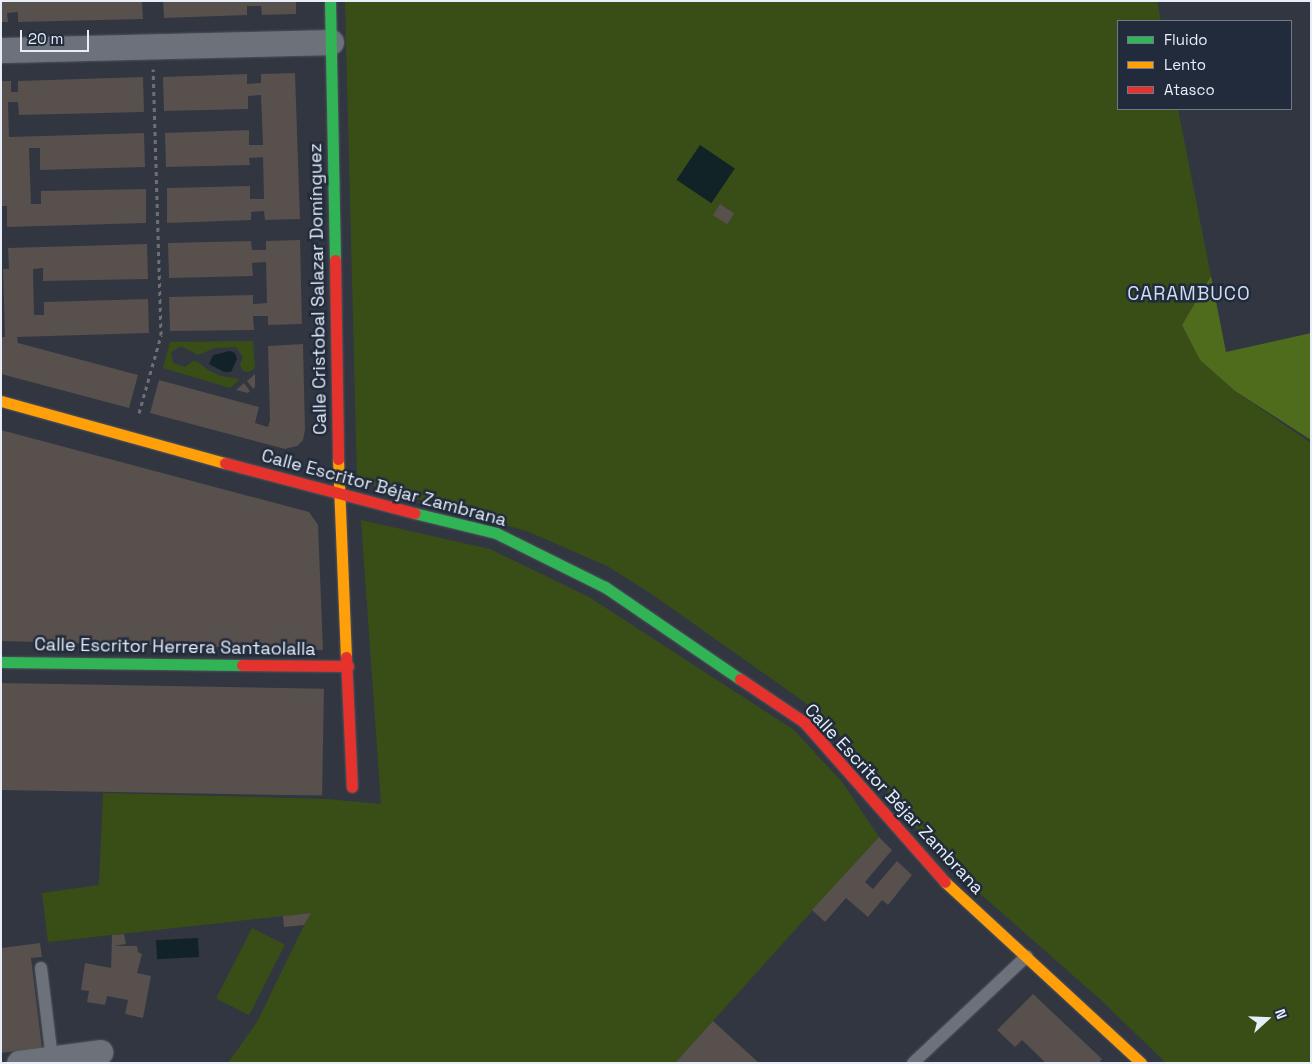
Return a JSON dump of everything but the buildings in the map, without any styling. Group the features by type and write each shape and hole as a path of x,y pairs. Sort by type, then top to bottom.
{"street":[{"name":"Calle Cristobal Salazar Domínguez","path":"330,1 339,494 352,787"},
{"path":"1,50 331,42"},
{"name":"Calle Escritor Béjar Zambrana","path":"1,400 339,494 496,533 605,586 804,722 932,871 985,921 1027,956 1141,1063"},
{"name":"Calle Escritor Herrera Santaolalla","path":"1,662 348,666"},
{"path":"19,1063 100,1052"}],"lane":[{"path":"913,1063 1027,956"},
{"path":"41,968 52,1059"}],"path":[{"path":"140,411 161,335 153,77"}],"green space":[{"path":"345,1 1157,1 1161,20 1117,20 1117,110 1178,110 1211,276 1182,325 1200,360 1235,391 1311,443 1311,1063 1166,1063 1102,1001 969,884 919,832 857,752 803,701 653,595 607,566 529,532 357,481","holes":["720,204 734,213 727,223 714,215"]},
{"path":"1211,276 1226,352 1311,333 1311,440 1235,391 1200,360 1182,325"},
{"path":"253,341 255,368 249,372 243,371 240,365 243,357 236,347 215,348 198,355 181,346 171,352 173,363 185,367 193,361 198,362 208,370 221,376 240,379 230,388 163,368 170,342"},
{"path":"361,520 490,549 589,597 794,730 843,783 879,837 675,1063 228,1063 257,1022 310,913 48,942 42,893 99,885 103,793 327,799 381,804"},
{"path":"252,928 285,945 249,1015 216,998"}],"shaded area":[{"path":"700,145 735,168 711,203 677,180"},
{"path":"230,351 235,353 237,359 231,372 224,372 209,364 213,355"},
{"path":"198,938 199,957 157,959 156,940"}],"traffic: fast":[{"path":"330,1 335,260"},
{"path":"414,513 496,533 605,587 740,679"},
{"path":"1,662 242,665"}],"traffic: slow":[{"path":"1,401 225,463"},
{"path":"338,459 346,657"},
{"path":"945,882 1141,1063"}],"traffic: jam":[{"path":"335,260 338,459"},
{"path":"225,463 414,513"},
{"path":"346,657 352,787"},
{"path":"242,665 348,666"},
{"path":"740,679 804,722 945,882"}],"district":[{"name":"CARAMBUCO","path":"1189,294"}]}
